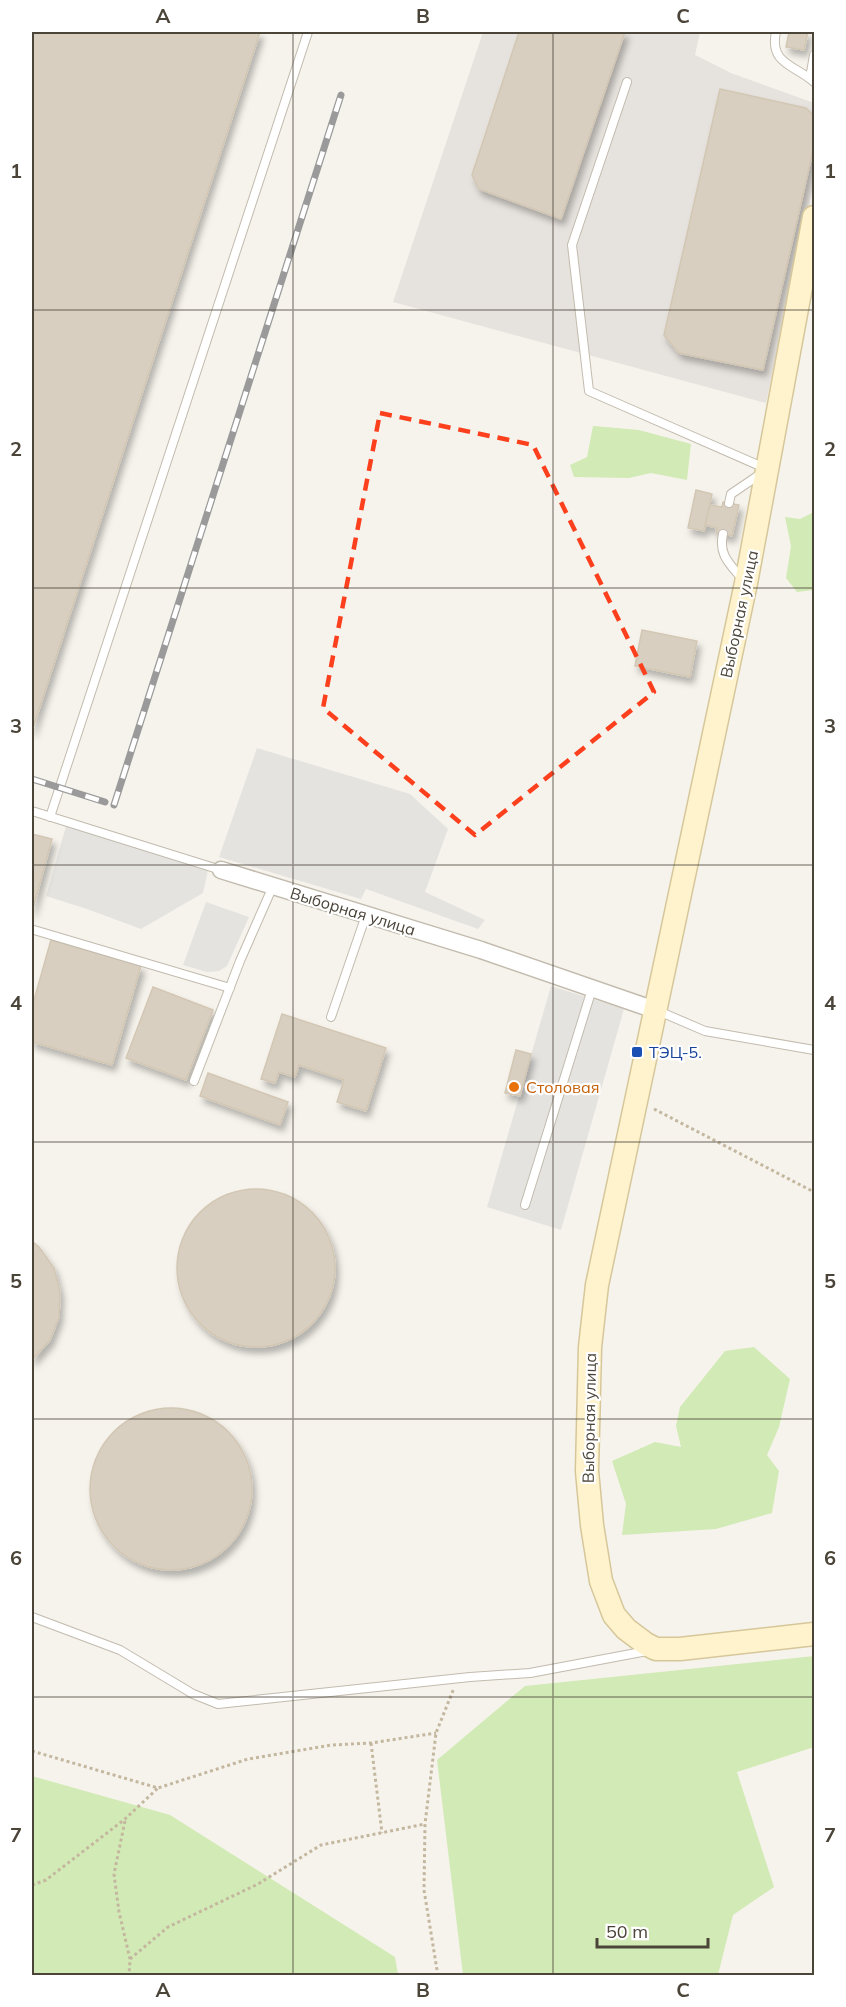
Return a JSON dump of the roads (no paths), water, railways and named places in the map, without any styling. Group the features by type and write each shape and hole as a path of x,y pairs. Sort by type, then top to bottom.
{"main road":[{"name":"Выборная улица","path":"656,1649 626,1629 614,1615 601,1581 591,1525 587,1471 590,1347 597,1285 746,583 814,217"},
{"path":"656,1649 680,1649 814,1634"}],"street":[{"name":"Выборная улица","path":"221,870 481,950 655,1010"}],"lane":[{"path":"50,817 308,32"},
{"path":"776,32 773,44 778,56 812,80"},
{"path":"812,80 814,55"},
{"path":"627,82 572,244 589,391 767,469"},
{"path":"729,503 731,494 767,469"},
{"path":"723,534 720,546 722,553 746,583"},
{"path":"32,811 221,870"},
{"path":"195,1081 230,988 273,886"},
{"path":"331,1017 366,915"},
{"path":"34,930 230,988"},
{"path":"525,1205 592,989"},
{"path":"655,1010 705,1030 814,1050"},
{"path":"32,1617 120,1650 193,1694 218,1704 458,1678 530,1673 656,1649"}],"railway":[{"path":"114,805 341,95"},
{"path":"32,779 105,802"}],"place":[{"name":"ТЭЦ-5.","path":"637,1052"},
{"name":"Столовая","path":"514,1087"}]}
